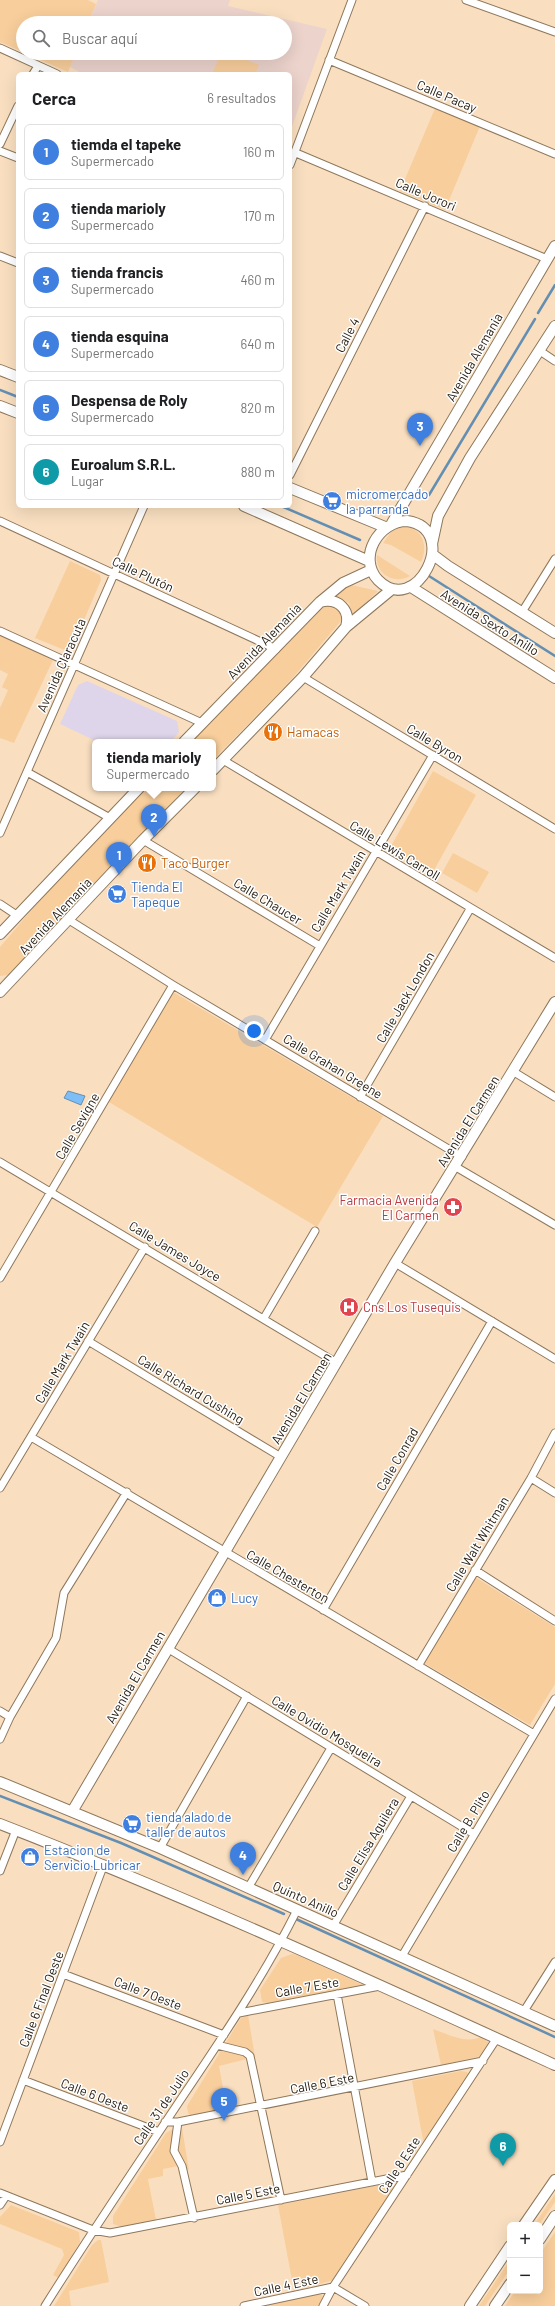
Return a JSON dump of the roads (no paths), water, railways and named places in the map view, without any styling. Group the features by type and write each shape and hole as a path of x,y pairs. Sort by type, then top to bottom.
{"main road":[{"name":"Avenida Alemania","path":"389,525 555,246"},
{"path":"248,508 370,565 381,582 392,588 411,587 423,576 432,549 438,516 470,458 555,326"},
{"path":"0,370 16,376"},
{"path":"0,406 16,412"},
{"path":"292,489 389,525 407,521 417,524 429,534 432,549"},
{"path":"370,565 376,540 389,525"},
{"name":"Avenida Sexto Anillo","path":"432,549 448,566 555,633"},
{"name":"Avenida Alemania","path":"187,739 320,602 370,565"},
{"name":"Avenida Sexto Anillo","path":"411,587 555,678"},
{"path":"216,767 303,677 346,627 392,588"},
{"path":"320,602 336,602 344,608 348,617 346,627"},
{"name":"Avenida Alemania","path":"2,934 136,791"},
{"name":"Avenida Alemania","path":"0,992 143,840 193,791"},
{"path":"0,982 14,978"},
{"name":"Avenida El Carmen","path":"73,1810 224,1551 395,1263 456,1167 555,1002"},
{"name":"Quinto Anillo","path":"0,1782 73,1810 160,1848 555,2026"},
{"path":"0,1824 104,1864 281,1941 555,2064"},
{"path":"526,2222 555,2180"},
{"path":"543,2234 555,2216"},
{"path":"470,2306 507,2250"},
{"path":"496,2306 507,2289"}],"street":[{"path":"292,161 352,0"},
{"path":"469,0 555,32"},
{"path":"0,48 16,56"},
{"path":"25,60 52,72"},
{"name":"Calle Pacay","path":"330,60 555,154"},
{"path":"34,72 38,66"},
{"path":"0,144 16,110"},
{"path":"0,151 16,157"},
{"name":"Calle Jorori","path":"296,153 547,258"},
{"name":"Calle 4","path":"292,471 425,206"},
{"path":"0,256 16,262"},
{"path":"540,351 555,361"},
{"name":"Avenida Claracuta","path":"0,833 143,508"},
{"name":"Calle Plutón","path":"0,521 276,648"},
{"path":"522,612 555,559"},
{"path":"0,631 202,723"},
{"name":"Calle Byron","path":"303,677 555,829"},
{"name":"Calle Mark Twain","path":"265,1040 433,755"},
{"name":"Calle Lewis Carroll","path":"223,760 470,909 555,958"},
{"path":"27,772 110,818"},
{"name":"Calle Chaucer","path":"143,840 320,946"},
{"path":"0,904 18,916"},
{"name":"Calle Jack London","path":"360,1097 470,909"},
{"name":"Calle Grahan Greene","path":"69,920 173,985 462,1157"},
{"name":"Calle Sevigne","path":"0,1278 173,985"},
{"path":"514,1072 555,1097"},
{"name":"Calle James Joyce","path":"0,1162 337,1362"},
{"path":"456,1167 555,1225"},
{"path":"264,1318 315,1231"},
{"name":"Calle Mark Twain","path":"1,1486 32,1437 145,1247"},
{"path":"395,1263 555,1359"},
{"name":"Calle Conrad","path":"323,1610 492,1321"},
{"name":"Calle Richard Cushing","path":"88,1341 281,1457"},
{"name":"Calle Walt Whitman","path":"418,1666 531,1478 555,1433"},
{"name":"Calle Chesterton","path":"32,1437 534,1734"},
{"path":"531,1478 555,1493"},
{"path":"0,1739 10,1717 56,1638 64,1593 127,1492"},
{"path":"475,1570 555,1621"},
{"name":"Calle Ovidio Mosqueira","path":"167,1648 474,1834"},
{"path":"160,1848 247,1696"},
{"name":"Calle B. Plito","path":"402,1956 555,1699"},
{"path":"0,1711 10,1717"},
{"path":"248,1888 331,1748"},
{"name":"Calle Elisa Aguilera","path":"333,1926 411,1796"},
{"path":"0,1871 16,1830"},
{"name":"Calle 6 Final Oeste","path":"0,2142 104,1864"},
{"name":"Calle 31 de Julio","path":"46,2306 93,2230 239,2012 281,1941 297,1910"},
{"path":"524,2011 555,1962"},
{"name":"Calle 7 Oeste","path":"63,1974 224,2035"},
{"name":"Calle 7 Este","path":"239,2012 380,1986"},
{"path":"337,1994 372,2182"},
{"name":"Calle 8 Este","path":"323,2306 333,2287 497,2038"},
{"path":"217,2045 245,2052 250,2056 281,2200"},
{"name":"Calle 6 Este","path":"165,2122 178,2122 262,2107 483,2061"},
{"name":"Calle 6 Oeste","path":"23,2080 159,2132"},
{"path":"178,2122 174,2151 182,2166 194,2218"},
{"name":"Calle 5 Este","path":"93,2230 110,2233 194,2218 407,2175"},
{"path":"0,2205 3,2195 93,2230"},
{"path":"333,2287 365,2306"},
{"name":"Calle 4 Este","path":"244,2306 333,2287"}],"water":[{"path":"68,1091 85,1096 81,1105 64,1098"}],"waterway":[{"path":"538,313 555,285"},
{"path":"429,495 535,319"},
{"path":"0,390 16,396"},
{"path":"286,508 360,540"},
{"path":"429,576 555,656"},
{"path":"0,1796 121,1843 284,1914"},
{"path":"296,1919 555,2037"}],"place":[{"name":"tienda francis","path":"420,446"},
{"name":"micromercado la parranda","path":"332,501"},
{"name":"Hamacas","path":"273,732"},
{"name":"tienda marioly","path":"154,837"},
{"name":"Taco Burger","path":"147,863"},
{"name":"tiemda el tapeke","path":"119,875"},
{"name":"Tienda El Tapeque","path":"117,894"},
{"name":"Farmacia Avenida El Carmen","path":"453,1207"},
{"name":"Cns Los Tusequis","path":"349,1307"},
{"name":"Lucy","path":"217,1598"},
{"name":"tienda alado de taller de autos","path":"132,1824"},
{"name":"Estacion de Servicio Lubricar","path":"30,1857"},
{"name":"tienda esquina","path":"243,1875"},
{"name":"Despensa de Roly","path":"224,2121"},
{"name":"Euroalum S.R.L.","path":"503,2166"}]}
